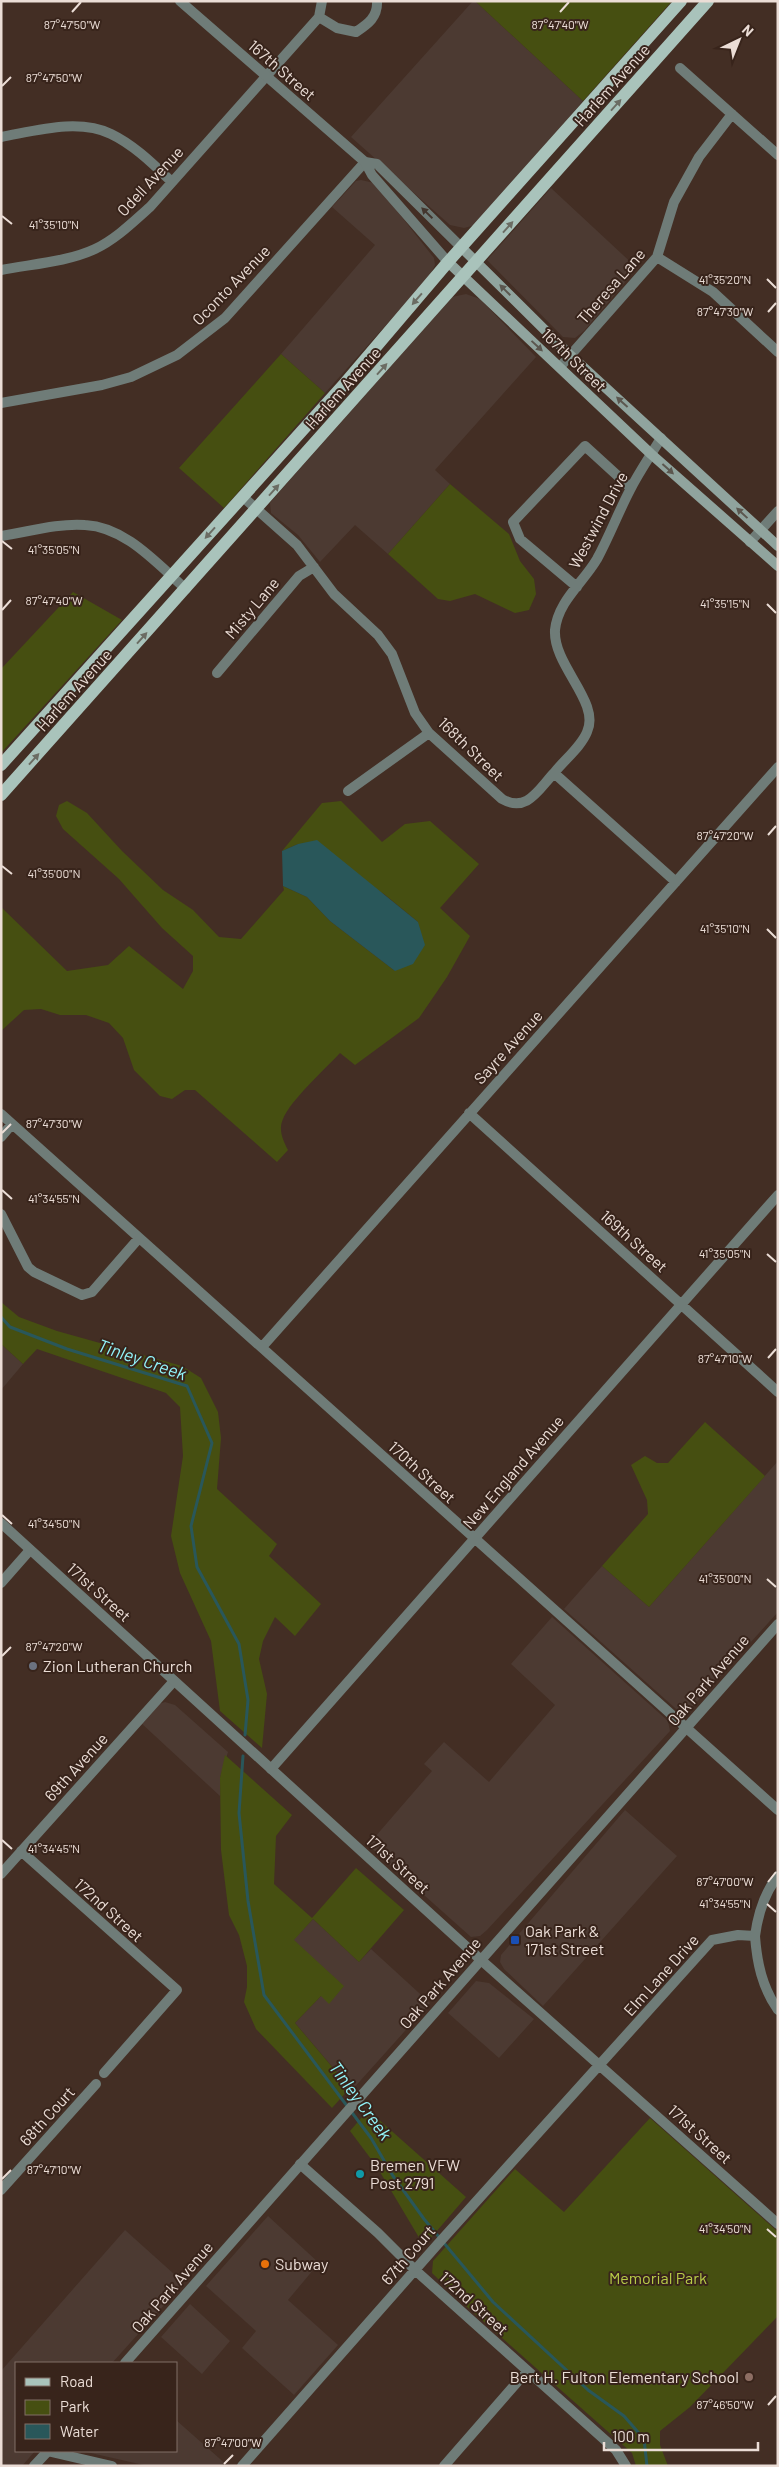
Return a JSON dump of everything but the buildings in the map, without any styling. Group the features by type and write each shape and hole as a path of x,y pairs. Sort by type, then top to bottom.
{"main road":[{"name":"Harlem Avenue","path":"1,764 348,380 448,262 681,1"},
{"name":"Harlem Avenue","path":"1,795 708,1"},
{"name":"167th Street","path":"462,247 570,355 778,546"},
{"name":"167th Street","path":"448,262 652,454 778,566"}],"street":[{"name":"167th Street","path":"180,1 365,162 372,175 448,262"},
{"path":"322,1 319,17 337,28 356,32 370,23 377,12 377,1"},
{"name":"Odell Avenue","path":"1,270 64,259 95,249 121,233 150,207 319,17"},
{"path":"680,68 778,155"},
{"name":"Theresa Lane","path":"560,367 657,257 674,202 699,157 732,114"},
{"path":"1,137 62,127 95,129 124,140 172,182"},
{"name":"167th Street","path":"365,162 377,164 462,247"},
{"name":"Oconto Avenue","path":"1,403 102,385 131,377 178,355 212,330 230,313 365,162"},
{"path":"657,257 713,292 778,352"},
{"name":"Westwind Drive","path":"554,773 584,738 591,719 588,708 561,659 556,643 555,630 560,613 597,559 631,488 661,438"},
{"path":"577,587 520,539 513,522 585,446 631,488"},
{"name":"168th Street","path":"243,497 297,545 334,594 378,635 392,654 415,713 429,734 509,803 520,805 525,802 554,773"},
{"path":"750,542 778,511"},
{"path":"1,536 85,524 110,530 131,541 186,589"},
{"name":"Misty Lane","path":"217,673 299,576 314,567"},
{"path":"348,791 429,734"},
{"name":"Sayre Avenue","path":"262,1348 778,767"},
{"path":"554,773 676,882"},
{"name":"169th Street","path":"469,1113 778,1392"},
{"name":"170th Street","path":"1,1114 778,1810"},
{"path":"1,1137 12,1124"},
{"name":"New England Avenue","path":"271,1769 778,1195"},
{"path":"1,1214 28,1267 34,1272 82,1295 92,1292 139,1238"},
{"name":"171st Street","path":"1,1524 481,1960 778,2224"},
{"path":"1,1583 30,1550"},
{"name":"Oak Park Avenue","path":"126,2362 778,1624"},
{"name":"69th Avenue","path":"1,1874 174,1681"},
{"name":"172nd Street","path":"21,1851 177,1990 104,2073"},
{"path":"778,1876 768,1888 759,1914 755,1936 761,1977 768,1994 778,2010"},
{"name":"Elm Lane Drive","path":"600,2066 712,1940 738,1935 755,1936"},
{"name":"67th Court","path":"242,2466 446,2234 600,2066"},
{"name":"68th Court","path":"1,2190 96,2084"},
{"name":"172nd Street","path":"300,2164 616,2450 626,2466"},
{"path":"444,2466 527,2371"},
{"path":"34,2466 47,2452"},
{"path":"52,2452 112,2466"}],"shaded area":[{"path":"473,1 583,101 485,215 472,226 464,228 450,225 351,137"},
{"path":"361,180 374,183 379,188 434,258 435,265 429,277 325,393 281,354 375,245 332,207 356,181"},
{"path":"551,188 637,268 584,331 575,338 563,337 487,260"},
{"path":"466,294 480,299 536,357 435,470 450,484 388,554 355,525 320,562 298,535 271,513 270,503 452,297"},
{"path":"1,1344 23,1364 1,1390"},
{"path":"778,1461 778,1612 684,1716 564,1609 602,1566 649,1607"},
{"path":"552,1617 668,1721 670,1731 487,1930 480,1936 471,1937 368,1845 432,1771 424,1764 444,1742 489,1782 555,1705 511,1664"},
{"path":"165,1702 175,1705 228,1752 220,1778 220,1796 141,1723 156,1705"},
{"path":"625,1810 677,1856 543,2006 504,1969 500,1962 501,1955"},
{"path":"313,1919 359,1962 371,1949 430,2003 352,2090 295,2023 321,1996 293,1940"},
{"path":"476,1981 489,1983 534,2019 499,2058 448,2013"},
{"path":"268,2216 319,2263 288,2300 338,2345 294,2395 242,2348 256,2331 206,2286"},
{"path":"125,2230 184,2283 113,2362 15,2362 15,2452 34,2452 22,2466 1,2466 1,2371"},
{"path":"190,2304 230,2341 202,2374 161,2337"},
{"path":"178,2422 228,2466 148,2466 86,2452 178,2452"}],"green space":[{"path":"475,1 672,1 583,101"},
{"path":"281,354 325,393 224,508 179,468"},
{"path":"450,484 509,534 520,561 534,579 536,594 529,610 515,613 475,594 450,601 438,599 388,554"},
{"path":"73,592 122,620 1,753 1,669"},
{"path":"67,801 87,813 122,851 163,890 193,910 219,937 241,939 284,890 283,886 307,897 330,921 395,971 418,922 384,894 298,844 282,851 322,803 341,801 382,842 405,824 430,821 479,864 440,908 470,936 447,977 419,1018 355,1065 340,1053 300,1094 283,1119 282,1135 288,1150 277,1162 195,1090 185,1090 172,1099 160,1096 134,1070 123,1038 109,1023 86,1015 60,1015 41,1009 24,1010 1,1031 1,907 67,971 108,965 129,946 183,989 193,971 193,956 162,928 119,879 63,829 56,816 59,805"},
{"path":"1,1302 19,1317 57,1331 182,1366 201,1378 218,1412 221,1438 217,1489 277,1544 269,1556 321,1604 295,1636 275,1617 263,1641 259,1659 267,1694 262,1748 220,1711 211,1641 180,1573 171,1536 183,1456 180,1407 166,1393 37,1349 23,1364 1,1344"},
{"path":"705,1422 765,1476 649,1607 602,1566 648,1514 647,1500 631,1465 645,1456 657,1463 668,1463"},
{"path":"225,1755 292,1815 276,1836 274,1884 312,1918 356,1868 404,1910 359,1962 313,1919 294,1940 344,1986 329,2004 321,1996 295,2023 350,2088 332,2108 256,2029 244,2002 247,1987 247,1966 239,1935 229,1915 221,1850 220,1778"},
{"path":"368,2110 466,2197 424,2246 377,2167 350,2131"},
{"name":"Memorial Park","path":"650,2118 778,2232 778,2316 690,2407 660,2431 660,2445 668,2466 636,2466 632,2453 466,2306 432,2273 433,2261 515,2169 564,2212"}],"water":[{"path":"317,840 418,922 425,945 413,964 395,971 330,921 307,897 283,886 282,851 298,844"}],"waterway":[{"name":"Tinley Creek","path":"1,1317 10,1327 67,1349 187,1386 212,1443 191,1526 197,1567 239,1644 248,1700 245,1735"},
{"name":"Tinley Creek","path":"243,1756 239,1813 248,1901 264,1995 371,2138 393,2176 424,2219 493,2302 588,2390 624,2416 644,2439 647,2466"}],"place":[{"name":"Zion Lutheran Church","path":"33,1666"},
{"name":"Oak Park & 171st Street","path":"515,1940"},
{"name":"Bremen VFW Post 2791","path":"360,2174"},
{"name":"Subway","path":"265,2264"},
{"name":"Bert H. Fulton Elementary School","path":"749,2377"}]}
